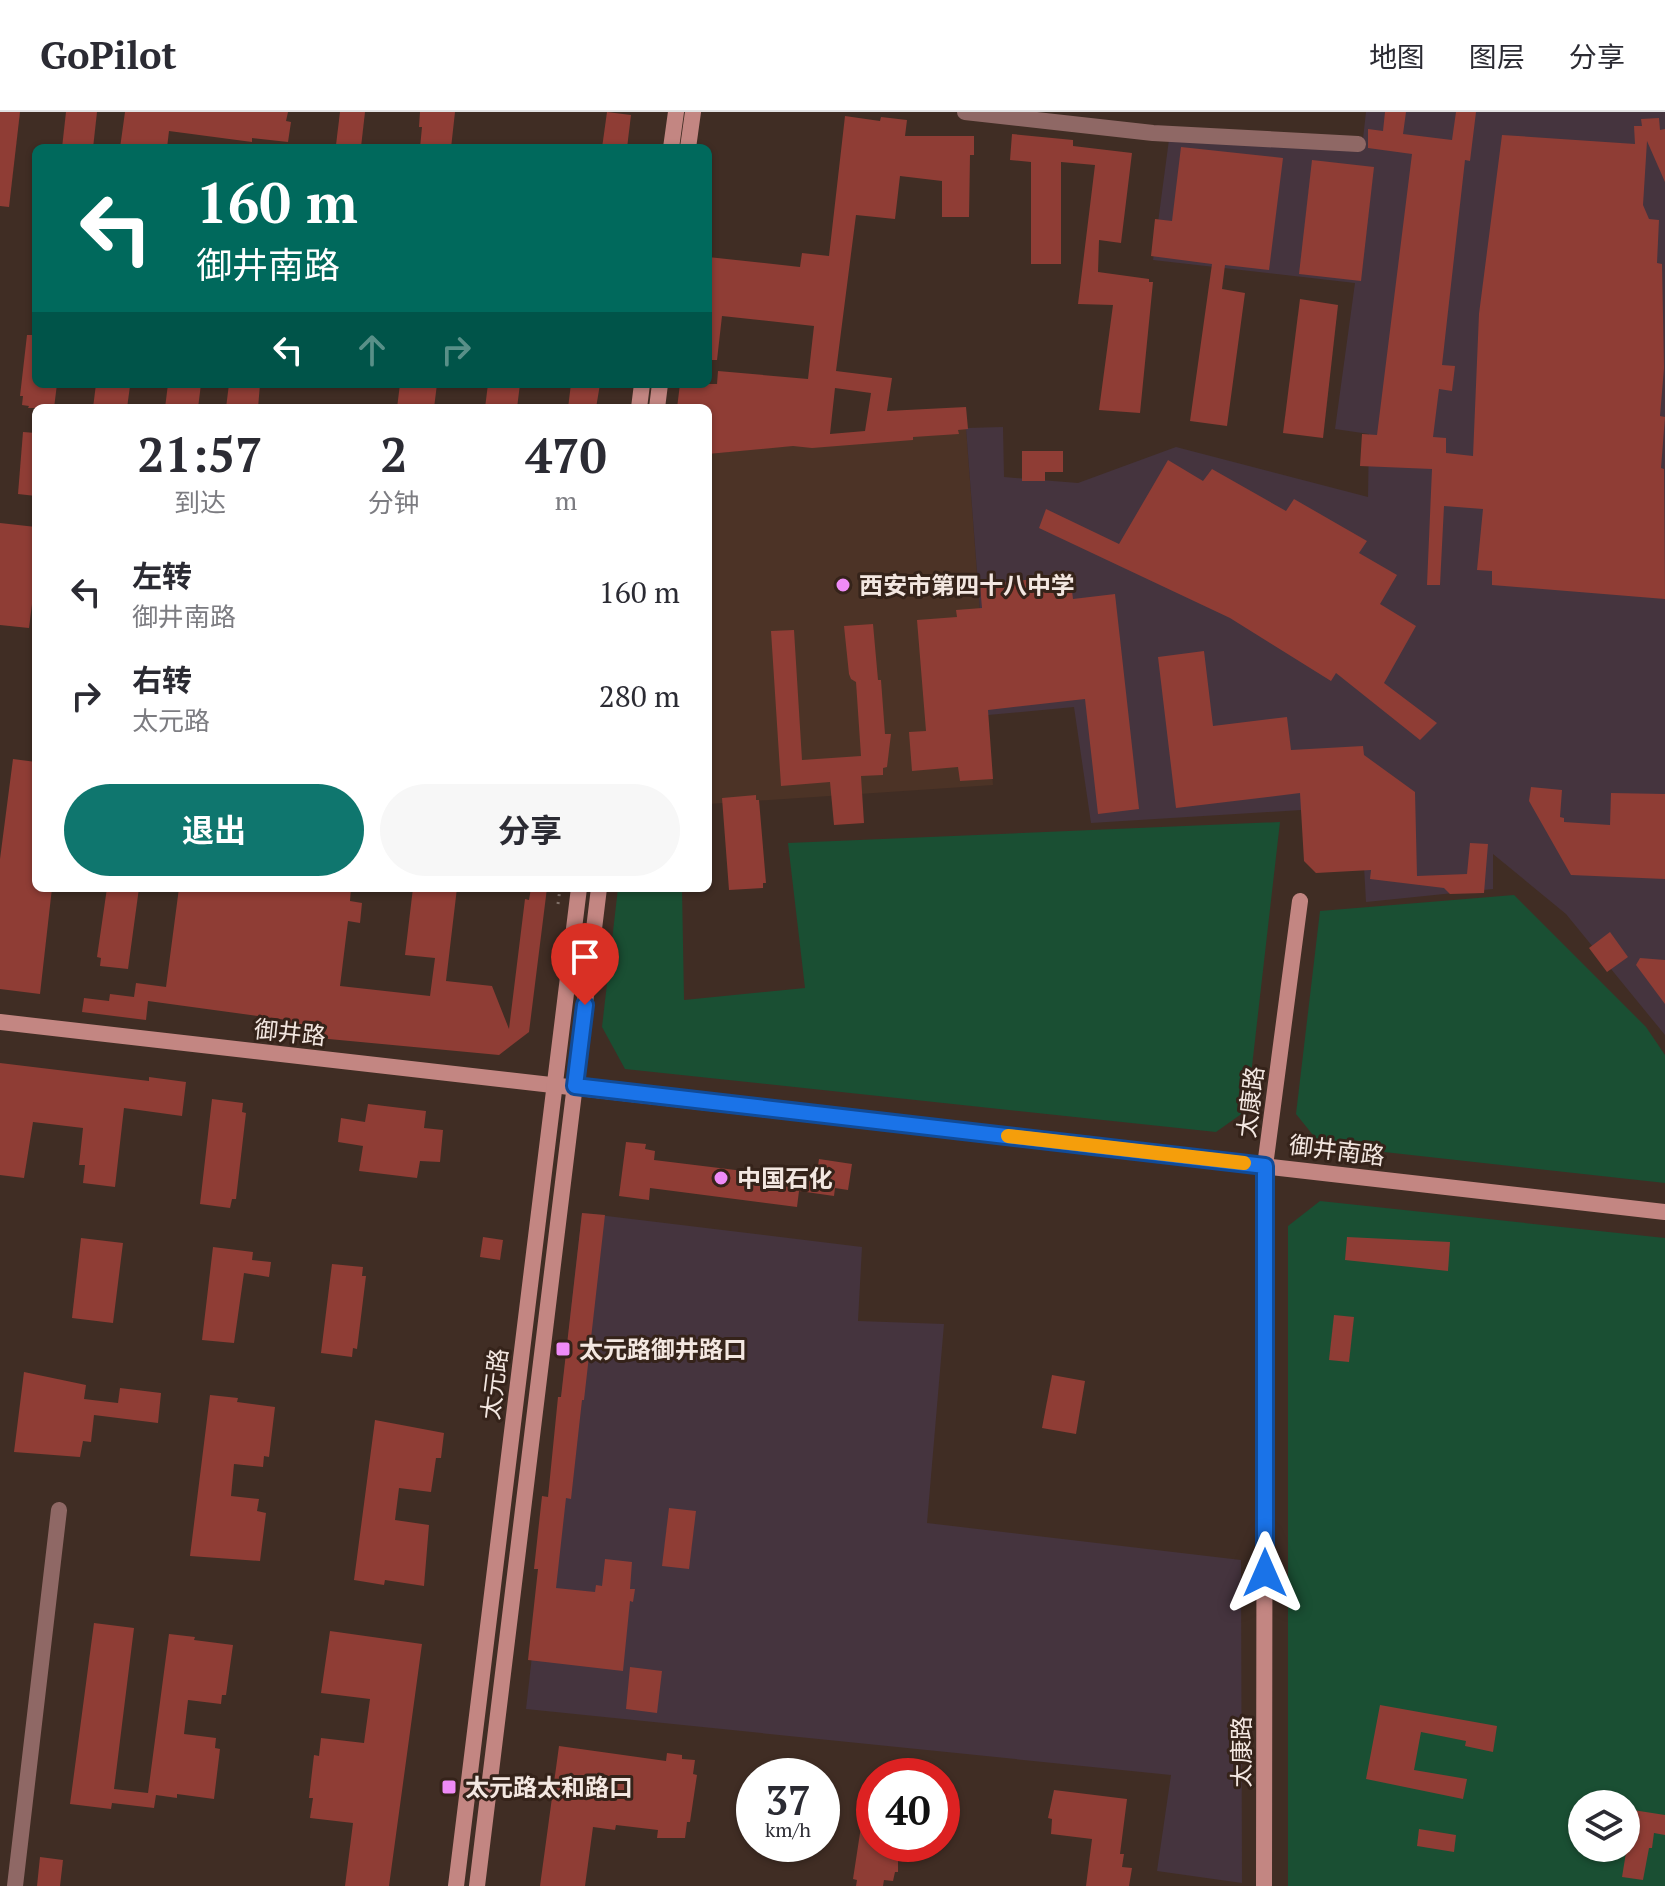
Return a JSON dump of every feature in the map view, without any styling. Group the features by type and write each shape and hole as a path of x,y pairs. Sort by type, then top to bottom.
{"street":[{"path":"672,144 676,112"},
{"path":"689,144 693,112"},
{"path":"965,112 1153,133 1358,144"},
{"name":"太元路","path":"456,1886 579,892"},
{"name":"太元路","path":"477,1886 599,892"},
{"name":"太康路","path":"1264,1886 1265,1166 1300,901"},
{"name":"御井路","path":"0,1022 575,1086"},
{"name":"御井南路","path":"575,1086 1665,1212"},
{"path":"15,1886 59,1510"}],"path":[{"path":"558,904 560,892"}],"shaded area":[{"path":"1366,112 1665,112 1665,1035 1566,914 1493,854 1493,889 1366,902 1364,866 1314,869 1301,810 1091,823 1074,707 988,715 966,428 1003,427 1004,477 1078,483 1176,447 1368,497 1369,434 1335,429 1355,283 1153,260 1170,132 1362,148"},
{"name":"西安市第四十八中学","path":"966,428 993,785 712,804 712,454"},
{"path":"582,1213 862,1247 858,1321 944,1324 927,1523 1241,1560 1242,1883 1157,1871 1171,1775 526,1709"}],"green space":[{"path":"1280,822 1247,1110 1216,1132 625,1069 602,1027 618,892 682,892 684,1000 805,988 788,843"},
{"path":"1514,895 1646,1027 1665,1055 1665,1183 1321,1145 1296,1114 1320,911"},
{"path":"1320,1201 1665,1238 1665,1886 1288,1886 1288,1226"}],"building":[{"path":"0,112 20,112 9,207 0,206"},
{"path":"66,112 97,112 93,144 62,144"},
{"path":"125,112 288,112 286,121 291,122 288,142 252,138 252,142 169,131 167,144 121,144"},
{"path":"340,112 365,112 361,144 336,144"},
{"path":"420,112 455,112 451,144 420,144 422,127 419,127"},
{"path":"607,112 631,115 627,144 603,144"},
{"path":"1385,112 1406,112 1403,134 1452,140 1456,112 1476,112 1470,161 1465,160 1442,365 1455,366 1452,391 1439,389 1433,437 1446,438 1446,453 1473,456 1479,314 1502,135 1635,144 1634,126 1642,126 1641,119 1659,118 1660,130 1665,129 1665,182 1647,141 1643,205 1649,219 1659,220 1657,263 1662,264 1664,368 1660,416 1665,417 1661,468 1664,469 1665,599 1492,585 1492,571 1477,570 1483,509 1444,506 1440,585 1427,585 1432,469 1360,466 1362,434 1377,435 1412,154 1368,148 1368,129 1383,131"},
{"path":"845,116 880,121 881,117 907,120 905,136 974,136 974,155 970,155 969,217 942,217 942,181 900,176 895,219 856,215 836,371 892,378 887,411 966,407 968,429 958,430 959,434 913,437 913,440 712,454 712,404 678,404 680,388 712,388 712,384 717,384 718,371 808,379 814,326 722,316 717,360 712,360 712,257 800,267 802,253 829,256","holes":["835,388 871,393 865,431 830,434"]},
{"path":"1012,134 1073,140 1073,146 1132,153 1121,243 1099,240 1098,272 1153,282 1140,413 1099,410 1113,305 1078,304 1095,165 1061,162 1061,264 1031,264 1031,162 1010,160"},
{"path":"1181,147 1283,158 1269,270 1225,265 1222,289 1245,293 1227,426 1190,421 1212,264 1151,256 1155,219 1172,221"},
{"path":"1312,160 1374,167 1361,281 1299,274"},
{"path":"1300,299 1338,305 1323,438 1283,433"},
{"path":"27,335 32,335 32,388 56,388 54,404 32,404 32,408 28,408 22,405 23,396 20,396"},
{"path":"96,388 130,388 128,404 94,404"},
{"path":"168,388 200,388 198,404 166,404"},
{"path":"228,388 260,388 258,404 226,404"},
{"path":"400,388 436,388 434,404 398,404"},
{"path":"488,388 520,388 518,404 486,404"},
{"path":"570,388 599,388 597,404 568,404"},
{"path":"23,432 32,433 32,496 18,494"},
{"path":"1022,451 1063,451 1063,472 1045,472 1045,481 1022,481"},
{"path":"1168,460 1203,481 1212,469 1286,511 1294,499 1367,541 1359,553 1397,575 1380,604 1416,626 1384,683 1437,723 1420,740 1336,673 1331,681 1230,618 1039,528 1046,509 1119,544"},
{"path":"0,523 32,527 29,628 0,625"},
{"path":"1070,575 1073,599 1115,594 1139,809 1098,814 1085,699 988,710 993,779 960,781 958,767 912,771 909,732 926,731 917,620 957,617 956,610 982,608 980,585"},
{"path":"873,624 885,734 891,734 887,767 883,768 883,775 861,776 864,823 834,825 830,782 781,786 771,631 794,630 802,760 861,756 856,682 849,674 844,626"},
{"path":"1204,651 1213,726 1287,717 1291,750 1363,746 1364,755 1415,792 1417,876 1467,874 1470,843 1488,844 1484,893 1450,894 1444,888 1370,879 1371,870 1316,873 1304,861 1300,793 1176,808 1158,657"},
{"path":"13,759 32,761 32,892 52,892 40,994 0,989 0,859"},
{"path":"1531,787 1562,790 1560,817 1564,818 1564,822 1610,825 1611,793 1665,794 1665,879 1571,875 1529,801"},
{"path":"756,795 756,800 759,800 766,883 763,883 763,888 729,890 722,798"},
{"path":"106,892 138,892 128,969 100,966 101,958 97,957"},
{"path":"178,892 351,892 350,901 362,903 360,923 348,921 340,986 430,996 435,958 405,955 413,892 457,892 446,981 492,986 509,1029 525,899 529,900 530,892 546,892 529,1032 499,1055 286,1035 287,1020 148,1001 146,1020 82,1012 84,998 109,1001 110,994 134,997 136,983 166,987"},
{"path":"1610,932 1628,957 1607,972 1589,948"},
{"path":"1640,958 1665,960 1665,1004 1636,965"},
{"path":"0,1063 149,1081 149,1077 186,1082 182,1116 124,1108 115,1187 83,1183 85,1165 79,1165 83,1128 33,1122 24,1178 0,1175"},
{"path":"212,1099 243,1103 242,1112 246,1113 236,1199 232,1199 230,1208 200,1204"},
{"path":"368,1104 426,1111 424,1128 443,1130 440,1162 420,1161 417,1178 359,1171 363,1146 338,1142 341,1118 365,1122"},
{"path":"626,1142 646,1144 645,1149 655,1151 654,1160 816,1180 819,1159 852,1164 848,1190 835,1188 834,1196 799,1191 797,1207 650,1188 649,1200 619,1196"},
{"path":"582,1213 605,1215 571,1499 566,1498 556,1588 595,1592 596,1585 602,1586 605,1559 632,1562 630,1589 635,1589 633,1602 630,1601 623,1671 528,1660 542,1496 548,1497"},
{"path":"483,1237 503,1240 500,1260 480,1257"},
{"path":"1347,1237 1450,1242 1448,1271 1345,1260"},
{"path":"81,1238 123,1243 113,1323 72,1318"},
{"path":"213,1247 253,1252 252,1260 271,1262 269,1277 244,1273 234,1343 202,1340"},
{"path":"332,1264 363,1267 362,1276 366,1276 357,1349 353,1348 352,1357 321,1353"},
{"path":"1334,1315 1354,1317 1349,1362 1329,1360"},
{"path":"24,1372 86,1385 84,1399 118,1403 120,1388 161,1393 158,1423 94,1415 91,1442 83,1441 80,1457 14,1452"},
{"path":"1052,1375 1085,1381 1076,1434 1042,1428"},
{"path":"210,1395 275,1407 269,1457 264,1456 263,1467 234,1464 231,1496 259,1499 257,1511 266,1513 260,1561 190,1556"},
{"path":"375,1420 444,1433 441,1458 436,1458 431,1492 399,1488 395,1520 429,1525 424,1586 385,1580 384,1585 354,1580"},
{"path":"669,1508 696,1511 689,1569 662,1566"},
{"path":"94,1623 134,1628 114,1789 148,1793 169,1634 233,1645 226,1695 222,1695 221,1704 188,1700 184,1734 216,1738 215,1748 220,1749 214,1799 177,1794 177,1798 156,1795 154,1808 112,1803 111,1809 70,1804"},
{"path":"330,1631 422,1644 389,1886 345,1886 353,1823 310,1818 314,1755 319,1756 321,1738 364,1743 370,1699 321,1693"},
{"path":"630,1667 662,1671 657,1713 626,1709"},
{"path":"1380,1705 1497,1726 1493,1752 1465,1746 1466,1741 1421,1732 1414,1770 1467,1779 1463,1799 1366,1779"},
{"path":"559,1746 666,1761 667,1753 695,1760 693,1774 697,1775 685,1838 657,1838 658,1830 616,1825 615,1830 593,1827 585,1886 540,1886"},
{"path":"1054,1790 1127,1799 1120,1854 1124,1854 1122,1867 1132,1868 1129,1886 1086,1886 1092,1839 1051,1834 1052,1819 1048,1818"},
{"path":"1640,1811 1665,1815 1665,1835 1654,1833 1643,1880 1622,1877 1624,1862 1640,1862"},
{"path":"1419,1829 1456,1835 1454,1852 1417,1846"},
{"path":"40,1857 63,1860 60,1886 37,1886"},
{"path":"856,1859 856,1862 898,1862 898,1872 895,1872 893,1881 884,1880 883,1886 856,1886 857,1880 853,1879"}],"slow traffic":[{"path":"1008,1136 1244,1163"}],"place":[{"name":"西安市第四十八中学","path":"843,585"},
{"name":"中国石化","path":"721,1178"},
{"name":"太元路御井路口","path":"563,1349"},
{"name":"太元路太和路口","path":"449,1787"}],"route":[{"path":"585,1005 575,1086 1265,1166 1265,1573"}]}
